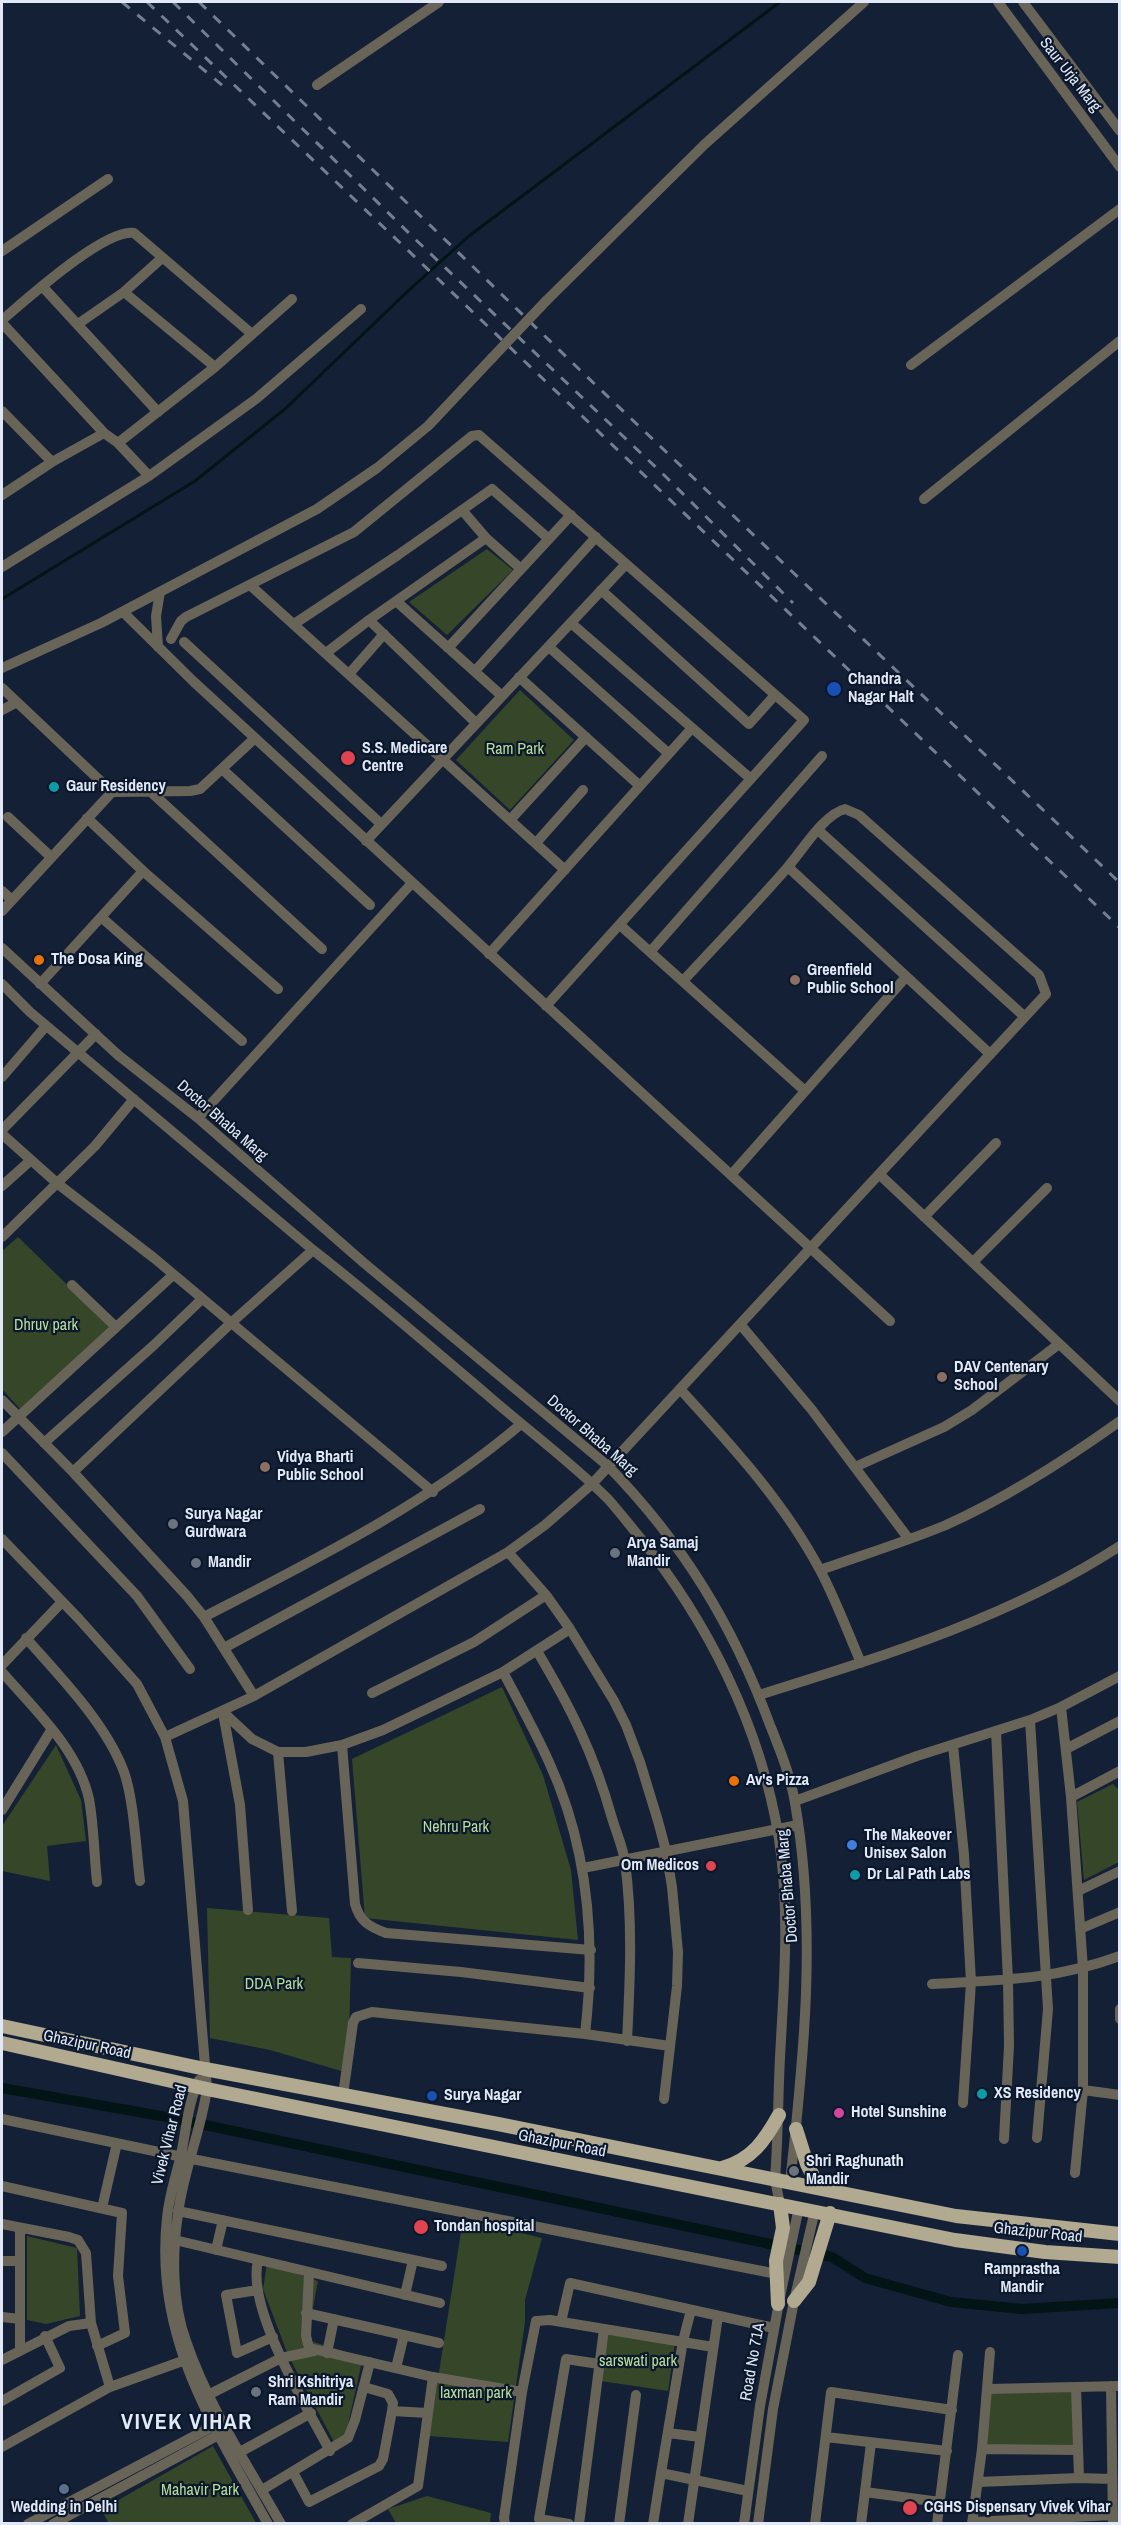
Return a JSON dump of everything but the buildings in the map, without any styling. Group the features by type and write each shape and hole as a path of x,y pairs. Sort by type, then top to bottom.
{"main road":[{"name":"Ghazipur Road","path":"2,2026 205,2069 956,2216 1119,2234"},
{"name":"Ghazipur Road","path":"2,2043 202,2088 955,2240 1045,2252 1119,2257"},
{"path":"720,2169 736,2164 752,2154 768,2135 779,2115"},
{"path":"797,2122 807,2164 819,2188"},
{"path":"794,2301 809,2282 809,2265 816,2234 835,2214 845,2193"},
{"path":"778,2304 780,2265 789,2229 780,2204"}],"street":[{"path":"317,85 439,2"},
{"path":"2,669 123,612 317,509 376,468 428,426 546,301 705,144 864,2"},
{"name":"Saur Urja Marg","path":"998,2 1119,167"},
{"name":"Saur Urja Marg","path":"1023,2 1119,131"},
{"path":"3,248 108,179"},
{"path":"911,365 1119,208"},
{"path":"149,476 118,443 104,433 2,321 42,286 107,239 118,234 134,233 252,334"},
{"path":"78,324 124,292 162,258"},
{"path":"42,286 158,412"},
{"path":"124,292 215,367"},
{"path":"118,443 215,367 292,299"},
{"path":"2,567 149,476 256,399 361,309"},
{"path":"924,499 1119,341"},
{"path":"2,411 6,423 52,462"},
{"path":"2,495 52,462 104,433"},
{"path":"171,639 181,621 186,617 354,532 476,435 484,436 804,720 546,1006"},
{"path":"294,624 492,489 549,539"},
{"path":"462,510 486,538 521,569"},
{"path":"448,648 571,515"},
{"path":"475,671 596,537"},
{"path":"326,653 486,538"},
{"path":"366,841 626,564"},
{"path":"250,585 565,870"},
{"path":"601,590 749,724 775,695"},
{"path":"158,647 156,616 160,592"},
{"path":"396,601 502,696"},
{"path":"123,612 366,841 890,1322"},
{"path":"369,620 476,723"},
{"path":"571,623 751,779"},
{"path":"349,674 384,634"},
{"path":"184,642 381,824"},
{"path":"549,646 668,753"},
{"path":"519,677 640,786"},
{"path":"2,688 112,792 196,791 205,786 255,738"},
{"path":"2,710 17,702"},
{"path":"489,954 692,728"},
{"path":"510,820 586,738"},
{"path":"650,952 822,756"},
{"path":"222,769 370,905"},
{"path":"536,843 583,790"},
{"path":"2,911 112,792"},
{"path":"151,792 322,949"},
{"path":"165,1737 254,1696 508,1552 545,1525 592,1484 1046,994 1039,975 859,815 845,809 839,810 818,830 788,867 683,981"},
{"path":"8,817 51,858"},
{"path":"87,818 143,871 278,988"},
{"path":"818,830 1025,1017"},
{"path":"788,867 990,1054"},
{"path":"40,984 143,871"},
{"path":"198,1118 412,883"},
{"path":"2,891 12,900"},
{"path":"101,917 242,1041"},
{"path":"620,924 805,1091"},
{"name":"Doctor Bhaba Marg","path":"2,948 118,1055 198,1118 355,1256 608,1466 670,1538 711,1598 731,1632 759,1695 778,1745 795,1801 807,1905 808,1973 790,2183"},
{"path":"731,1175 906,977"},
{"name":"Doctor Bhaba Marg","path":"2,987 552,1448 610,1501 662,1565 706,1634 731,1680 764,1772 777,1830 786,1905 787,1964 775,2180 780,2204"},
{"path":"2,1077 46,1026"},
{"path":"96,1034 2,1132 58,1184 154,1258 433,1492"},
{"path":"2,1237 95,1146 134,1098"},
{"path":"924,1217 996,1143"},
{"path":"2,1186 31,1160"},
{"path":"879,1174 1119,1401"},
{"path":"973,1262 1047,1188"},
{"path":"73,1472 231,1323 313,1250"},
{"path":"2,1432 173,1275"},
{"path":"72,1285 116,1327"},
{"path":"44,1443 154,1345 201,1299"},
{"path":"740,1324 812,1410 908,1538"},
{"path":"855,1467 944,1427 972,1410 1059,1344"},
{"path":"680,1389 763,1481 820,1570 861,1663"},
{"path":"2,1400 73,1472 204,1617 254,1696"},
{"path":"820,1570 945,1525 1010,1493 1058,1465 1119,1421"},
{"path":"204,1617 313,1561 433,1492 487,1453 521,1424"},
{"path":"2,1454 137,1596 190,1669"},
{"path":"224,1648 480,1509"},
{"name":"Vivek Vihar Road","path":"2,1539 137,1684 165,1737 183,1801 205,2069 202,2088 204,2108 197,2139 186,2158 167,2218 165,2271 169,2308 177,2341 208,2395 221,2428 268,2523"},
{"path":"759,1695 861,1663 971,1624 1029,1598 1119,1546"},
{"path":"508,1552 546,1595 570,1629 626,1725 640,1762 666,1851 677,1926 678,1952 677,1986 664,2099"},
{"path":"372,1693 474,1642 546,1595"},
{"path":"2,1665 62,1602"},
{"path":"223,1712 252,1738 278,1752 306,1752 342,1745 383,1730 503,1672 570,1629"},
{"path":"26,1638 106,1734 116,1753 125,1774 140,1881"},
{"path":"537,1651 568,1704 587,1743 625,1860 632,1950 627,2041"},
{"path":"2,1672 52,1729 70,1754 88,1799 97,1882"},
{"path":"503,1672 550,1763 583,1868 591,1950 585,2034"},
{"path":"795,1801 953,1744 1030,1720 1061,1707 1119,1676"},
{"path":"1061,1707 1071,1797 1083,1969 1083,2090 1075,2173"},
{"path":"223,1712 240,1805 248,1910"},
{"path":"1030,1720 1048,2031 1037,2138"},
{"path":"1066,1749 1119,1721"},
{"path":"2,1810 52,1729"},
{"path":"996,1731 1008,1980 1009,2046 1004,2139"},
{"path":"953,1744 964,1855 971,1982 963,2103"},
{"path":"342,1745 356,1904 358,1914 366,1924 386,1933 591,1950"},
{"path":"278,1752 292,1911"},
{"path":"1071,1797 1117,1776"},
{"path":"583,1868 798,1825"},
{"path":"1078,1891 1119,1871"},
{"path":"1080,1929 1119,1912"},
{"path":"932,1984 1045,1976 1083,1969 1119,1956"},
{"path":"358,1963 461,1972 590,1988"},
{"path":"1119,2009 1119,2019"},
{"path":"343,2095 353,2023 356,2017 365,2013 418,2016 585,2034 670,2046"},
{"name":"Vivek Vihar Road","path":"202,2088 192,2103 185,2138 186,2158 175,2240 179,2308 189,2359 200,2398 240,2452 281,2523"},
{"path":"1083,2090 1119,2095"},
{"path":"779,2115 797,2122"},
{"path":"2,2119 186,2158 780,2265"},
{"path":"102,2208 117,2144"},
{"path":"2,2186 122,2213 118,2276 125,2332 97,2346"},
{"path":"789,2229 799,2207"},
{"path":"815,2210 816,2234"},
{"path":"178,2211 442,2266"},
{"path":"216,2250 223,2220"},
{"path":"2,2224 69,2237 78,2240 82,2245 86,2253 91,2323 110,2387"},
{"path":"20,2229 20,2350"},
{"path":"175,2240 440,2303"},
{"path":"258,2260 255,2280 273,2337 281,2358 330,2451"},
{"path":"405,2295 413,2260"},
{"path":"2,2261 20,2261"},
{"path":"309,2272 306,2344 314,2351"},
{"path":"561,2322 570,2283 774,2328"},
{"path":"258,2290 226,2295 237,2353 273,2337"},
{"name":"Road No 71A","path":"758,2523 773,2409 794,2301"},
{"name":"Road No 71A","path":"744,2523 778,2304"},
{"path":"653,2523 683,2341 691,2310"},
{"path":"306,2313 439,2343"},
{"path":"688,2523 718,2316"},
{"path":"2,2317 20,2319"},
{"path":"327,2353 334,2319"},
{"path":"505,2523 522,2392 536,2321 561,2322 713,2347"},
{"path":"2,2360 69,2326 91,2323"},
{"path":"579,2523 604,2329"},
{"path":"396,2368 404,2335"},
{"path":"2,2401 60,2368 45,2337"},
{"path":"208,2395 281,2358 314,2351 433,2377 522,2392"},
{"path":"989,2389 1115,2386 1113,2519 972,2523 989,2389 990,2352"},
{"path":"937,2523 958,2355"},
{"path":"2,2447 110,2387 189,2359"},
{"path":"569,2523 539,2519 566,2359 599,2364"},
{"path":"262,2490 330,2451 348,2438 356,2420 370,2362"},
{"path":"352,2523 418,2486 433,2377"},
{"path":"293,2472 309,2502 375,2468 383,2459 393,2403 388,2394 364,2387"},
{"path":"1077,2387 1079,2478"},
{"path":"815,2523 831,2392 952,2410"},
{"path":"619,2523 636,2395"},
{"path":"392,2411 428,2413"},
{"path":"240,2452 310,2413"},
{"path":"28,2523 221,2428"},
{"path":"53,2523 221,2428"},
{"path":"668,2433 700,2437"},
{"path":"826,2437 947,2451"},
{"path":"861,2523 872,2443"},
{"path":"982,2449 1078,2450"},
{"path":"661,2473 748,2491"},
{"path":"978,2482 1112,2479"},
{"path":"865,2492 940,2502"},
{"path":"373,2512 379,2523"}],"green space":[{"path":"487,549 513,570 447,635 409,602"},
{"name":"Ram Park","path":"520,690 574,740 510,810 456,760"},
{"name":"Dhruv park","path":"18,1237 111,1327 20,1409 2,1389 2,1251"},
{"name":"Nehru Park","path":"502,1687 543,1775 571,1870 578,1940 365,1918 352,1759"},
{"path":"56,1745 81,1800 86,1841 47,1846 50,1881 2,1871 2,1826"},
{"path":"1113,1784 1119,1790 1119,1862 1084,1880 1077,1802"},
{"name":"DDA Park","path":"207,1908 329,1918 332,1957 351,1958 348,2073 270,2050 210,2038"},
{"name":"laxman park","path":"463,2219 542,2238 525,2300 525,2322 508,2442 429,2436"},
{"path":"27,2236 77,2248 80,2316 46,2324 27,2320"},
{"path":"267,2263 318,2281 307,2340 363,2357 345,2438 335,2444 288,2355 263,2289"},
{"name":"sarswati park","path":"608,2334 675,2343 668,2391 601,2381"},
{"path":"1076,2387 1078,2450 982,2449 989,2389"},
{"name":"Mahavir Park","path":"213,2446 256,2523 109,2523 101,2510"},
{"path":"427,2496 491,2513 490,2523 396,2523 388,2509"}],"waterway":[{"path":"2,599 195,481 285,409 469,236 780,2"},
{"path":"2,2088 167,2117 832,2257 865,2278 951,2302 1022,2309 1120,2303"}],"railway":[{"path":"122,2 228,90"},
{"path":"147,2 1120,928"},
{"path":"173,2 416,240 664,475 793,603"},
{"path":"199,2 582,372 1120,883"}],"place":[{"name":"Chandra Nagar Halt","path":"834,689"},
{"name":"S.S. Medicare Centre","path":"348,758"},
{"name":"Gaur Residency","path":"54,787"},
{"name":"The Dosa King","path":"39,960"},
{"name":"Greenfield Public School","path":"795,980"},
{"name":"DAV Centenary School","path":"942,1377"},
{"name":"Vidya Bharti Public School","path":"265,1467"},
{"name":"Surya Nagar Gurdwara","path":"173,1524"},
{"name":"Arya Samaj Mandir","path":"615,1553"},
{"name":"Mandir","path":"196,1563"},
{"name":"Av's Pizza","path":"734,1781"},
{"name":"The Makeover Unisex Salon","path":"852,1845"},
{"name":"Om Medicos","path":"711,1866"},
{"name":"Dr Lal Path Labs","path":"855,1875"},
{"name":"XS Residency","path":"982,2094"},
{"name":"Surya Nagar","path":"432,2096"},
{"name":"Hotel Sunshine","path":"839,2113"},
{"name":"Shri Raghunath Mandir","path":"794,2171"},
{"name":"Tondan hospital","path":"421,2227"},
{"name":"Ramprastha Mandir","path":"1022,2251"},
{"name":"Shri Kshitriya Ram Mandir","path":"256,2392"},
{"name":"Wedding in Delhi","path":"64,2489"},
{"name":"CGHS Dispensary Vivek Vihar","path":"910,2508"}],"district":[{"name":"VIVEK VIHAR","path":"187,2423"}]}
